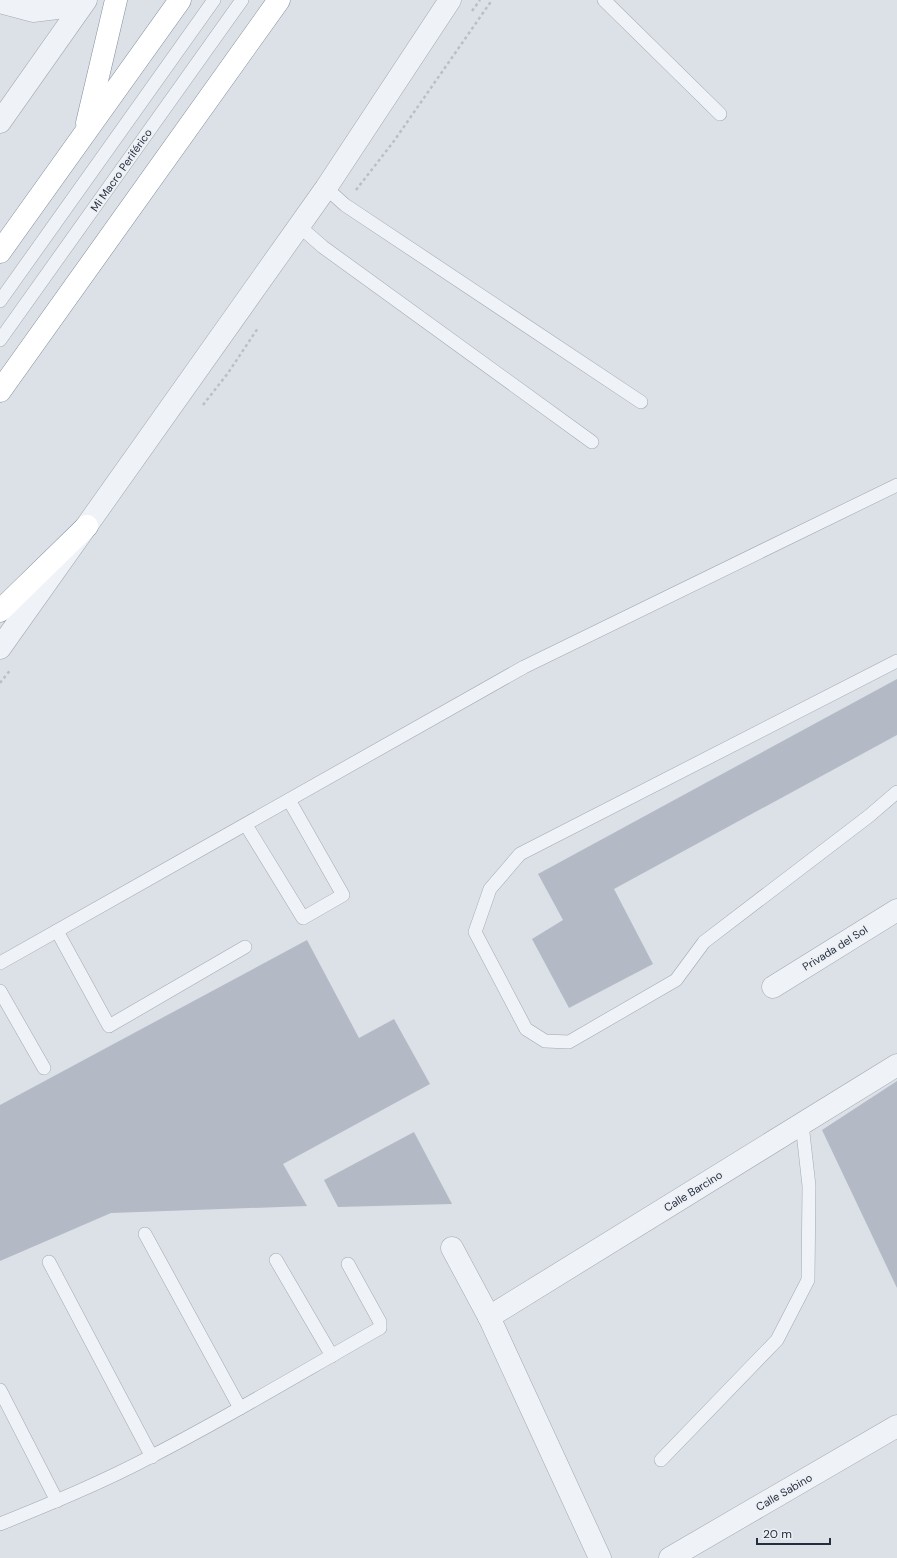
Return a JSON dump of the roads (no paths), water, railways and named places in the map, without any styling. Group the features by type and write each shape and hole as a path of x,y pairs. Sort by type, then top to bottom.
{"highway":[{"path":"84,135 116,0"},
{"path":"0,252 180,0"},
{"path":"0,391 279,0"},
{"path":"0,610 87,526"}],"street":[{"path":"0,648 326,188 450,0"},
{"path":"0,2 33,11 83,3"},
{"path":"0,122 83,3"},
{"name":"Privada del Sol","path":"773,987 897,910"},
{"name":"Calle Barcino","path":"489,1317 897,1065"},
{"path":"452,1248 489,1317 600,1558"},
{"name":"Calle Sabino","path":"670,1558 897,1426"}],"lane":[{"name":"Mi Macro Periférico","path":"0,301 214,0"},
{"name":"Mi Macro Periférico","path":"0,340 242,0"},
{"path":"604,0 720,114"},
{"path":"326,188 336,199 641,402"},
{"path":"299,226 324,247 592,442"},
{"path":"0,963 524,667 897,486"},
{"path":"897,661 892,662 520,854 490,889 475,932 526,1029 545,1041 569,1042 676,980 704,942 869,816 897,792"},
{"path":"246,825 303,918 343,895 289,800"},
{"path":"57,932 110,1026 245,947"},
{"path":"0,991 44,1068"},
{"path":"661,1460 777,1340 808,1280 809,1186 802,1124"},
{"path":"145,1234 240,1408"},
{"path":"276,1260 332,1356"},
{"path":"49,1262 152,1456"},
{"path":"0,1524 57,1501 152,1456 240,1408 380,1328 380,1322 348,1264"},
{"path":"0,1390 57,1501"}]}
